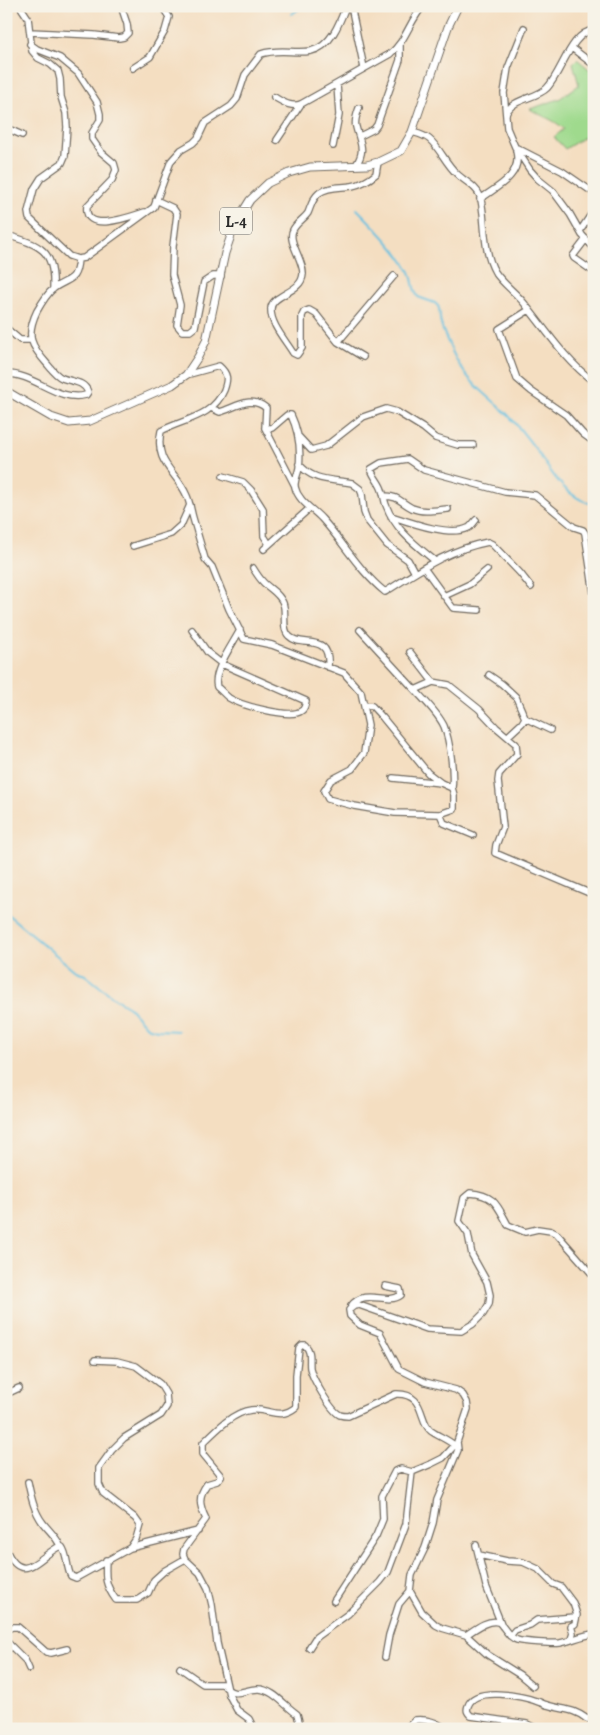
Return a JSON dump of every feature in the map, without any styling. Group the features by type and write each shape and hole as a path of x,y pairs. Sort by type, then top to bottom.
{"main road":[{"name":"L-4","path":"6,390 51,416 70,423 90,421 172,385 186,375 206,341 225,253 235,224 250,200 268,183 289,173 310,167 378,162 400,151 412,132 448,27 458,6"}],"street":[{"path":"20,6 28,18 32,51 38,58 50,64 58,71 67,127 65,156 62,163 41,178 34,189 28,212 29,218 69,256 78,259 84,258 154,207 171,161 181,150 193,144 198,138 205,122 231,106 237,99 245,75 261,54 281,50 311,51 319,48 338,27 346,6"},
{"path":"30,32 124,37 128,33 121,6"},
{"path":"134,68 150,57 165,31 169,17 162,6"},
{"path":"351,6 364,68"},
{"path":"274,97 296,106 390,54 407,34 413,17 423,6"},
{"path":"480,199 512,174 517,167 518,158 507,128 504,93 508,68 524,28"},
{"path":"506,114 512,105 535,96 547,88 581,34 587,30 594,30"},
{"path":"30,44 36,49 60,58 69,65 78,73 97,102 100,120 92,133 92,139 101,152 114,163 116,170 112,180 87,206 86,212 90,218 97,222 110,222 150,210"},
{"path":"360,136 368,133 376,125 400,60 400,44"},
{"path":"572,48 594,65"},
{"path":"333,146 339,115 337,84"},
{"path":"277,140 301,104"},
{"path":"356,165 360,159 362,148 356,127 358,108"},
{"path":"6,128 22,135"},
{"path":"412,132 423,135 436,146 442,158 449,166 473,186 479,194 486,245 494,270 502,282 523,301 561,351 594,382"},
{"path":"515,147 562,172 594,193"},
{"path":"515,147 538,179 552,191 570,214 594,248"},
{"path":"363,357 338,342 316,314 309,310 304,312 302,316 302,348 298,354 293,353 272,319 271,307 274,301 290,292 300,283 303,274 291,237 292,230 307,214 311,202 318,194 325,190 352,186 367,181 376,174 378,162"},
{"path":"156,200 173,208 177,214 172,275 180,305 177,324 182,331 190,331 195,327 204,282 213,276 221,276"},
{"path":"580,230 594,210"},
{"path":"6,235 23,239 46,254 52,262 54,272 52,289"},
{"path":"586,239 574,258 594,272"},
{"path":"6,374 28,378 71,396 86,395 86,388 81,384 60,378 34,350 30,340 32,323 38,308 52,289 71,280 77,269 78,259"},
{"path":"338,342 394,276"},
{"path":"529,310 498,328 517,379 566,415 583,434 594,442"},
{"path":"6,328 20,340 30,340"},
{"path":"186,375 219,366 225,372 228,380 223,393 211,408 195,418 161,431 158,443 161,455 168,469 182,484 205,559 212,567 229,609 244,639 272,645 344,673 361,692 368,725 364,753 352,769 331,780 324,791 328,799 354,806 395,813 440,814 454,809 452,788 454,776 444,726 434,711 360,630"},
{"path":"211,408 220,412 252,401 266,408 265,428 300,498 322,519 360,568 385,592 455,551 488,542 520,573 530,587"},
{"path":"298,435 311,450 326,446 363,416 386,409 397,412 435,438 458,445 473,446"},
{"path":"265,428 272,428 287,415 291,415 300,445 295,486"},
{"path":"435,561 410,541 391,516 385,504 382,487 374,478 371,470 381,464 408,459 424,470 450,478 505,492 535,495 574,527 583,530 585,533 594,594"},
{"path":"299,464 311,476 357,486 362,494 364,512 368,520 387,545 408,560 415,573"},
{"path":"223,476 243,482 251,490 263,508 264,536 269,544"},
{"path":"384,496 397,497 411,508 422,511 448,510"},
{"path":"133,546 171,534 181,525 190,505"},
{"path":"264,549 310,508"},
{"path":"391,516 416,525 450,531 468,528 476,520"},
{"path":"253,568 282,602 285,611 285,630 288,636 295,640 320,644 329,658 328,667"},
{"path":"424,568 453,608 480,610"},
{"path":"444,596 470,584 487,570"},
{"path":"192,630 208,653 222,664 306,701 304,709 300,713 287,714 265,710 230,698 217,687 215,682 216,676 222,664 240,630"},
{"path":"410,652 433,682"},
{"path":"489,675 516,697 525,718 550,730"},
{"path":"415,690 433,682 449,685 479,708 496,727 516,744 517,754 499,774 498,782 503,827 495,853 594,895"},
{"path":"364,704 372,706 428,773 441,783 452,788"},
{"path":"508,736 525,718"},
{"path":"393,778 441,783"},
{"path":"440,814 444,823 473,835"},
{"path":"350,1310 354,1306 359,1305 427,1329 461,1331 474,1324 484,1314 489,1304 490,1295 487,1282 472,1255 468,1234 459,1221 464,1198 470,1193 481,1194 496,1202 508,1225 525,1232 538,1229 557,1234 594,1276"},
{"path":"334,1601 376,1536 383,1519 382,1496 395,1470 401,1469 412,1472 443,1458 456,1444 468,1409 467,1402 456,1390 425,1382 399,1369 380,1333 360,1325 350,1316 350,1310 355,1301 362,1298 394,1299 401,1296 400,1289 385,1286"},
{"path":"254,1729 249,1719 237,1710 228,1690 217,1643 208,1588 200,1572 185,1559 183,1554 184,1549 206,1519 200,1503 201,1492 207,1484 217,1482 221,1476 203,1454 203,1443 215,1431 239,1414 252,1410 279,1415 289,1413 296,1407 296,1375 302,1345 305,1345 310,1352 310,1368 316,1381 334,1410 340,1415 348,1416 396,1394 410,1396 419,1406 429,1430 456,1444 458,1450 437,1500 433,1524 425,1548 412,1575 410,1591 400,1604 385,1657"},
{"path":"95,1360 117,1361 136,1366 160,1384 166,1394 167,1406 161,1415 124,1438 112,1450 99,1468 99,1484 104,1493 135,1518 140,1525 136,1539 130,1548"},
{"path":"6,1394 19,1388"},
{"path":"309,1648 316,1637 348,1614 388,1572 406,1524 412,1472"},
{"path":"28,1482 34,1506 42,1522 64,1549 68,1572 76,1578 130,1548 198,1531"},
{"path":"476,1545 486,1586 502,1628"},
{"path":"6,1550 12,1562 22,1567 32,1566 60,1546"},
{"path":"479,1555 507,1562 523,1562 538,1569 553,1584 561,1586 575,1608 577,1615 575,1617 575,1624 571,1626 573,1633 571,1639"},
{"path":"106,1560 105,1577 108,1589 116,1600 137,1600 148,1593 154,1580 164,1571 185,1559"},
{"path":"410,1591 422,1612 436,1624 442,1628 466,1635 488,1655 520,1675 533,1686"},
{"path":"510,1636 515,1630 530,1625 536,1620 575,1617"},
{"path":"466,1635 488,1623 500,1623 502,1628 517,1640 560,1643 594,1634"},
{"path":"6,1630 18,1627 46,1652 51,1654 67,1649"},
{"path":"6,1641 25,1660 29,1669"},
{"path":"180,1668 203,1684 223,1684 228,1690 240,1692 259,1689 272,1693 297,1714 301,1729"},
{"path":"537,1729 527,1724 471,1716 467,1709 469,1703 478,1697 505,1694 572,1710 587,1719 594,1718"},
{"path":"406,1729 415,1720 425,1719 446,1729"}],"green space":[{"path":"577,59 594,73 594,134 591,133 565,149 554,137 564,129 530,109 559,99 579,85 573,63"}],"waterway":[{"path":"292,14 303,6"},
{"path":"357,209 385,238 405,263 411,273 418,297 435,303 438,306 440,322 444,333 465,373 476,386 512,419 567,491 575,497 594,504"},
{"path":"6,913 74,970 85,975 129,1007 147,1027 157,1030 178,1031"}]}
